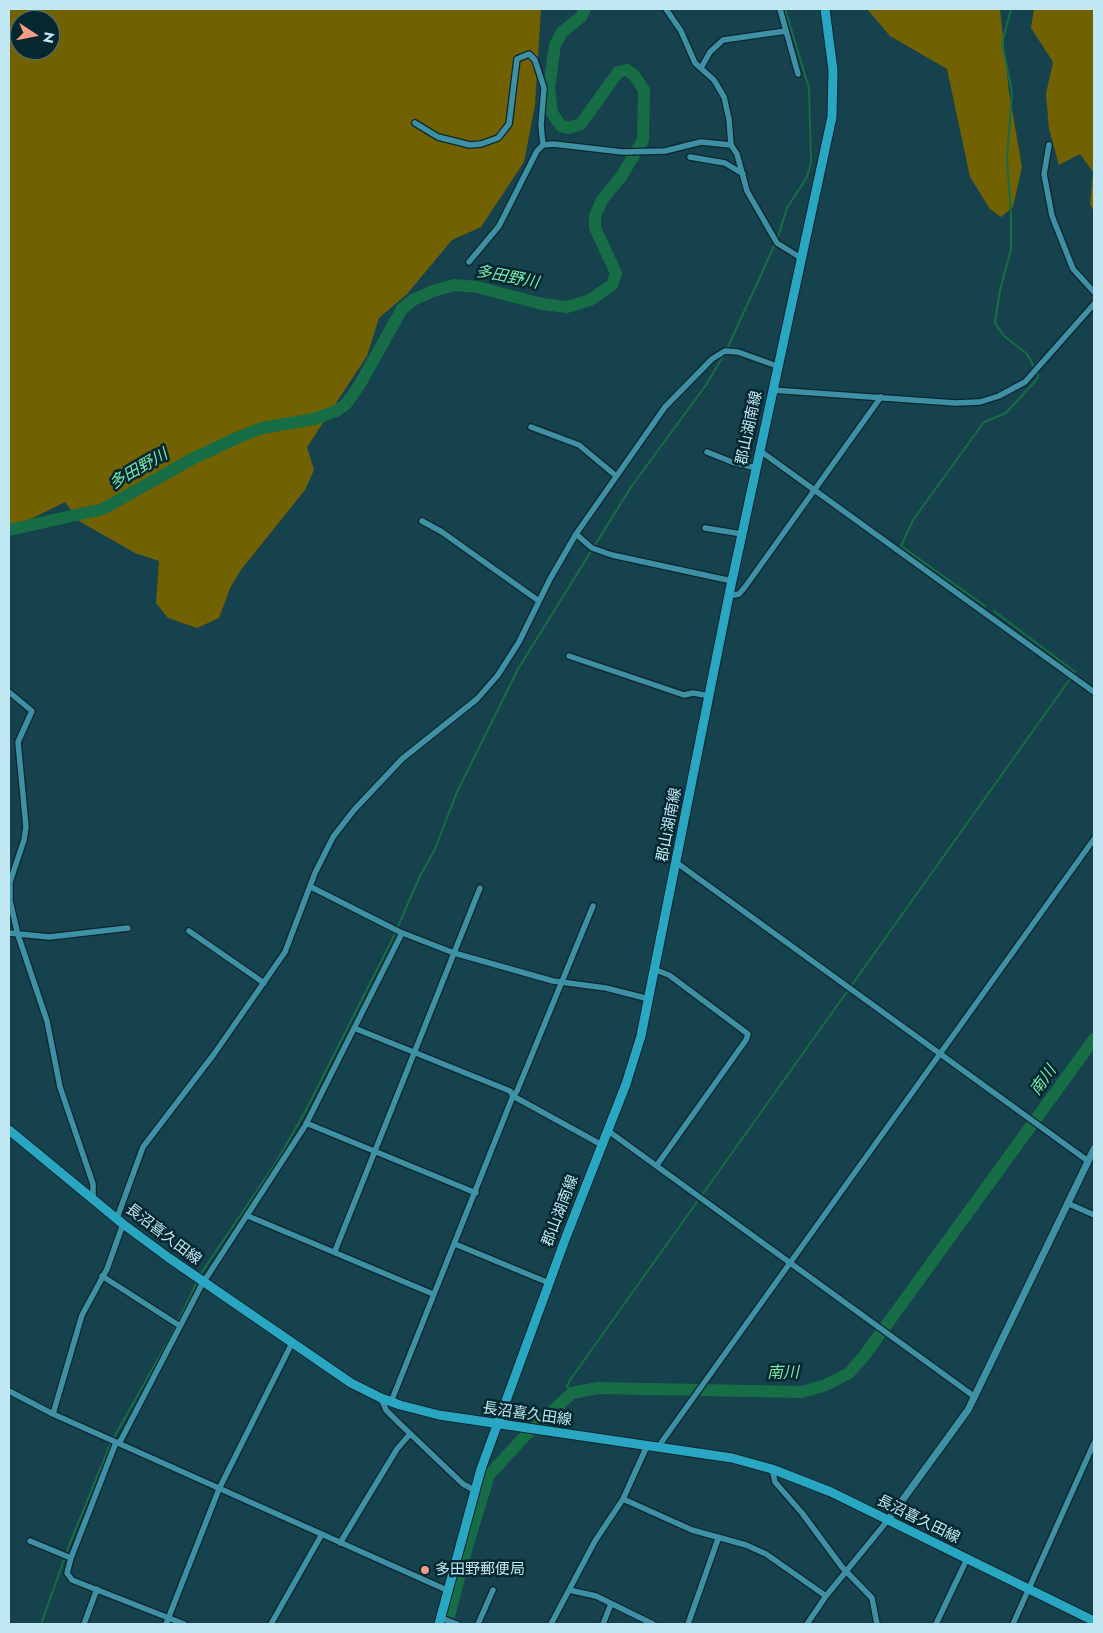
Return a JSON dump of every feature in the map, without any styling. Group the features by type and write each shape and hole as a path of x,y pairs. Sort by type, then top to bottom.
{"main road":[{"name":"郡山湖南線","path":"440,1621 474,1490 502,1425 548,1283 633,1064 650,999 732,581 826,145 833,103 833,70 825,9"},
{"name":"長沼喜久田線","path":"9,1130 120,1221 204,1282 351,1383 381,1398 430,1414 732,1458 772,1469 810,1482 1094,1621"}],"street":[{"path":"666,9 681,31 693,60 714,80 724,97 729,119 731,145 737,154 747,191 777,243 801,258"},
{"path":"780,9 798,74"},
{"path":"701,68 710,52 724,40 786,32"},
{"path":"415,123 444,140 470,145 481,144 498,138 509,124 517,59 522,55 529,54 535,60 544,88 541,125 543,145"},
{"path":"469,262 499,226 537,151 543,145 553,144 623,152 665,151 701,142 731,145"},
{"path":"1049,145 1044,174 1052,216 1073,269 1094,292"},
{"path":"690,157 725,162 742,174"},
{"path":"772,390 961,403 980,402 1000,396 1025,382 1094,304"},
{"path":"53,1414 82,1315 109,1264 143,1147 214,1054 264,983 289,943 315,873 333,837 354,810 416,746 470,705 488,688 520,642 539,601 576,534 615,475 665,407 712,359 725,351 731,351 777,366"},
{"path":"729,596 736,595 745,587 881,397"},
{"path":"531,427 576,444 615,475"},
{"path":"759,450 1094,692"},
{"path":"707,452 732,462 756,468"},
{"path":"422,521 442,532 539,601"},
{"path":"705,528 742,534"},
{"path":"576,534 592,548 612,555 732,581"},
{"path":"569,656 684,695 693,693 710,696"},
{"path":"9,692 32,711 18,742 26,827 9,892 18,935 40,996 60,1087 90,1174 94,1198"},
{"path":"658,1447 700,1385 1094,839"},
{"path":"677,863 1088,1161"},
{"path":"311,887 402,933 454,953 562,982 606,988 650,999"},
{"path":"335,1251 480,888"},
{"path":"391,1402 476,1193 513,1096 518,1091 593,906"},
{"path":"9,933 49,937 128,928"},
{"path":"189,931 264,983"},
{"path":"184,1624 72,1580 68,1576 71,1558 115,1445 121,1440 204,1282 306,1123 402,933"},
{"path":"656,970 669,974 748,1034 746,1040 657,1165"},
{"path":"354,1028 510,1091 513,1096 602,1146"},
{"path":"306,1123 476,1193"},
{"path":"607,1130 975,1397"},
{"path":"807,1624 826,1596 888,1520 962,1419 975,1397 1094,1149"},
{"path":"1067,1203 1094,1215"},
{"path":"248,1216 434,1294"},
{"path":"455,1244 548,1283"},
{"path":"102,1276 180,1326"},
{"path":"166,1624 220,1488 292,1343"},
{"path":"9,1391 53,1414 449,1590"},
{"path":"381,1398 386,1410 410,1434 463,1484 474,1490"},
{"path":"340,1543 397,1449 410,1434"},
{"path":"1013,1624 1094,1443"},
{"path":"551,1624 595,1541 623,1499 647,1446"},
{"path":"772,1469 775,1482 847,1572 872,1598 878,1624"},
{"path":"623,1499 692,1530 718,1539 746,1545 766,1554 826,1596"},
{"path":"272,1624 322,1534"},
{"path":"688,1624 718,1539"},
{"path":"30,1541 71,1558"},
{"path":"936,1624 967,1559"},
{"path":"84,1624 97,1589"},
{"path":"478,1624 492,1590"},
{"path":"569,1590 589,1594 653,1624"},
{"path":"603,1624 611,1604"},
{"path":"440,1621 457,1624"}],"shaded area":[{"path":"9,9 541,9 535,105 524,162 481,227 452,240 407,294 379,318 367,356 307,447 314,470 305,490 240,571 230,588 219,618 197,628 168,618 156,603 159,561 135,553 79,521 65,502 19,525 9,524"},
{"path":"867,9 1000,9 1009,92 1022,167 1013,207 1001,217 990,209 970,177 947,69 890,36"},
{"path":"1034,9 1094,9 1094,212 1090,204 1093,172 1080,154 1059,165 1049,129 1046,94 1053,62 1031,28"}],"waterway":[{"name":"多田野川","path":"9,530 103,509 192,459 239,437 262,428 314,419 336,411 346,404 360,384 402,309 413,300 433,291 454,285 477,287 542,304 567,307 590,300 612,285 616,273 595,228 595,216 602,200 621,177 643,140 644,90 634,75 627,70 618,72 581,124 568,128 561,126 552,113 549,88 555,45 562,32 581,17 585,9"},
{"path":"777,240 787,208 807,177 811,162 809,88 785,9"},
{"path":"985,606 901,546 913,520 984,422 1006,413 1038,378 1038,374 1027,354 1004,336 995,323 1000,290 1011,249 1011,215 1007,159 1012,92 1002,43 1011,9"},
{"path":"727,349 775,244"},
{"path":"200,1275 277,1161 306,1110 392,940 420,876 435,849 457,792 518,669 631,487 706,385 725,353"},
{"path":"572,1393 567,1386 570,1380 1075,672 994,611"},
{"name":"南川","path":"447,1624 467,1547 489,1475 523,1438 572,1393 598,1388 802,1392 826,1385 849,1373 864,1356 1094,1039"},
{"path":"113,1439 170,1338 197,1282"},
{"path":"41,1624 70,1543 111,1443"}],"place":[{"name":"多田野郵便局","path":"425,1570"}]}
